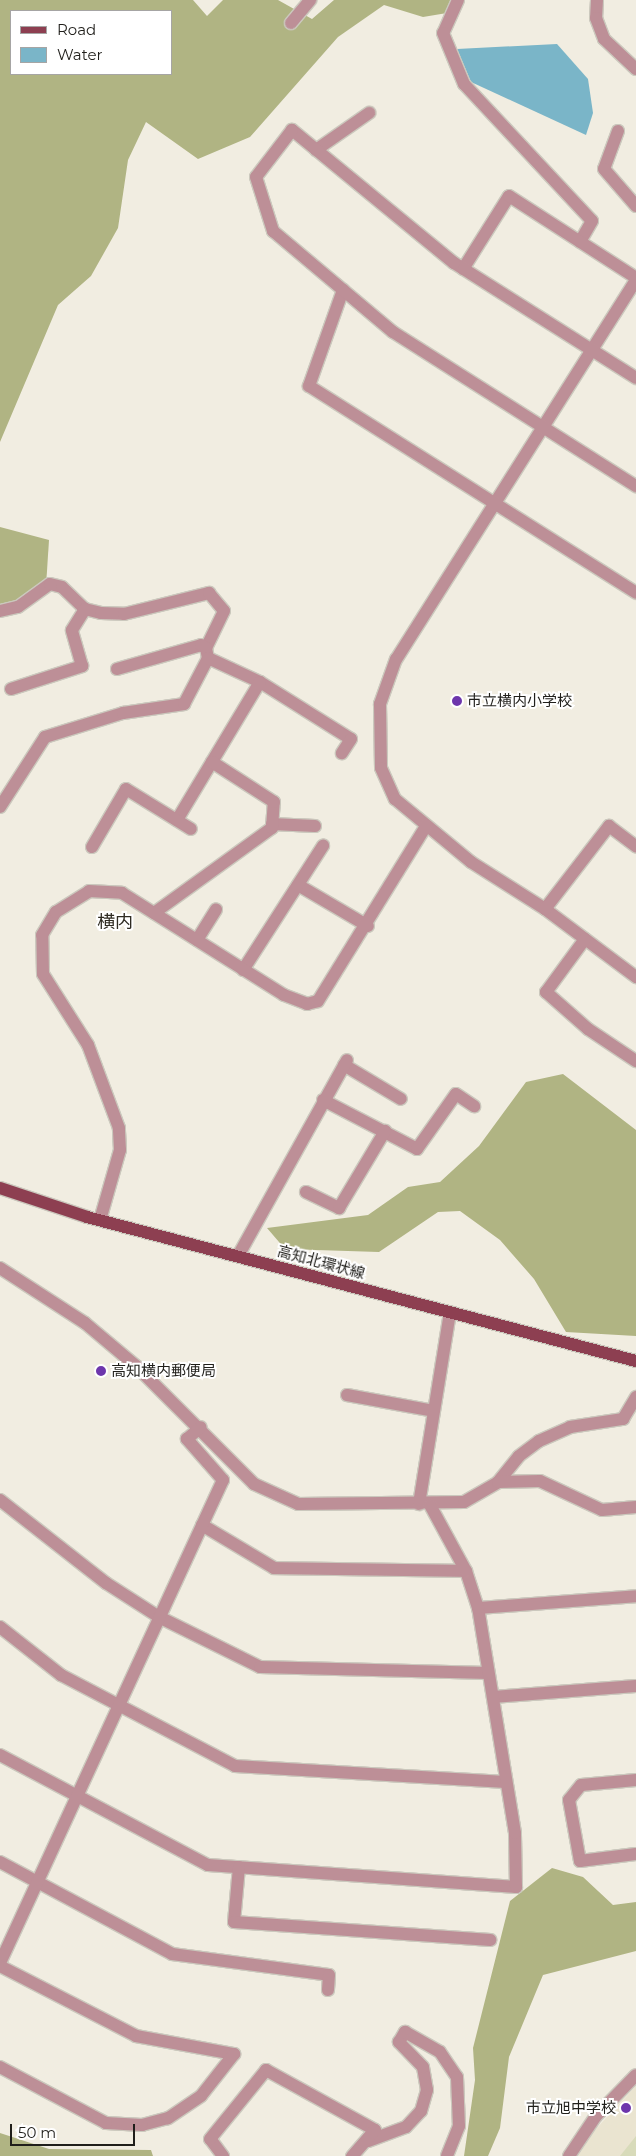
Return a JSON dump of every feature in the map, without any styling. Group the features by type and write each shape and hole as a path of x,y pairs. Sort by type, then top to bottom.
{"main road":[{"name":"高知北環状線","path":"0,1188 100,1220 636,1361"}],"street":[{"path":"291,23 310,0"},
{"path":"458,0 444,33 464,84 592,221 580,242"},
{"path":"597,0 596,18 604,39 636,69"},
{"path":"316,150 369,113"},
{"path":"636,378 463,269 292,130 256,177 273,231 393,332 636,486"},
{"path":"618,132 604,170 636,206"},
{"path":"463,269 509,196 636,279 396,659 380,704 381,768 395,799 426,826 472,862 545,909 636,977"},
{"path":"343,290 309,386 636,593"},
{"path":"0,611 18,607 50,584 62,587 85,609 124,614 209,593 224,611 184,704 123,713 45,737 0,807"},
{"path":"11,689 82,666 72,630 85,609"},
{"path":"117,669 201,645 207,653 260,682 351,738 342,753"},
{"path":"177,820 260,682"},
{"path":"212,762 274,802 272,824"},
{"path":"92,847 126,790 191,829"},
{"path":"154,913 272,824 315,826"},
{"path":"100,1220 120,1150 119,1128 88,1045 43,974 42,935 56,912 89,891 122,893 295,1001 318,1001 368,926 426,826"},
{"path":"545,909 609,826 636,846"},
{"path":"243,970 323,846"},
{"path":"298,885 368,926"},
{"path":"197,940 216,909"},
{"path":"585,938 546,992 588,1029 636,1061"},
{"path":"238,1256 323,1100 346,1062 401,1099"},
{"path":"323,1100 417,1150 456,1094 474,1106"},
{"path":"306,1192 339,1208 384,1131"},
{"path":"0,1268 85,1323 201,1427 254,1484 285,1501 424,1504 464,1502 498,1482 518,1456 539,1441 570,1427 623,1420 636,1397"},
{"path":"0,1754 208,1865 516,1887 515,1833 478,1608 466,1571 424,1504 434,1411 450,1312"},
{"path":"348,1395 434,1411"},
{"path":"0,2067 106,2123 142,2125 168,2118 201,2096 234,2054 136,2036 0,1964 223,1480 187,1439 201,1427"},
{"path":"498,1482 540,1481 602,1510 636,1507"},
{"path":"0,1500 106,1583 159,1617 260,1667 488,1673"},
{"path":"202,1525 274,1568 466,1571"},
{"path":"478,1608 636,1596"},
{"path":"0,1627 61,1675 235,1766 506,1782"},
{"path":"493,1697 636,1686"},
{"path":"636,1780 580,1785 569,1800 580,1861 636,1854"},
{"path":"0,1862 172,1954 329,1975 328,1990"},
{"path":"239,1867 234,1922 490,1940"},
{"path":"368,2141 406,2127 420,2112 427,2090 422,2067 399,2042 405,2032 440,2052 457,2077 459,2126 447,2156"},
{"path":"223,2156 210,2139 266,2070 375,2130 368,2141 352,2156"},
{"path":"569,2156 596,2116 636,2075"}],"shaded area":[{"name":"市立旭中学校","path":"636,2086 636,2156 578,2156 594,2131"}],"green space":[{"path":"0,0 193,0 207,16 223,0 278,0 312,19 334,0 454,0 453,12 423,17 384,5 338,37 250,137 198,159 146,122 128,160 118,228 91,276 58,305 0,442"},
{"path":"0,527 49,540 46,586 0,613"},
{"path":"563,1074 636,1130 636,1336 566,1332 534,1279 500,1240 460,1211 438,1212 379,1252 285,1249 267,1228 368,1215 408,1187 440,1182 479,1146 526,1082"},
{"path":"552,1868 583,1877 613,1905 636,1902 636,1951 543,1975 509,2057 500,2128 488,2156 464,2156 475,2080 473,2048 510,1901"},
{"path":"0,2133 49,2149 151,2150 153,2156 0,2156"},
{"path":"636,2136 636,2156 620,2156"}],"water":[{"path":"557,44 588,79 593,113 586,135 471,82 457,49"}],"place":[{"name":"市立横内小学校","path":"457,701"},
{"name":"高知横内郵便局","path":"101,1371"},
{"name":"市立旭中学校","path":"626,2108"}],"district":[{"name":"横内","path":"115,922"}]}
